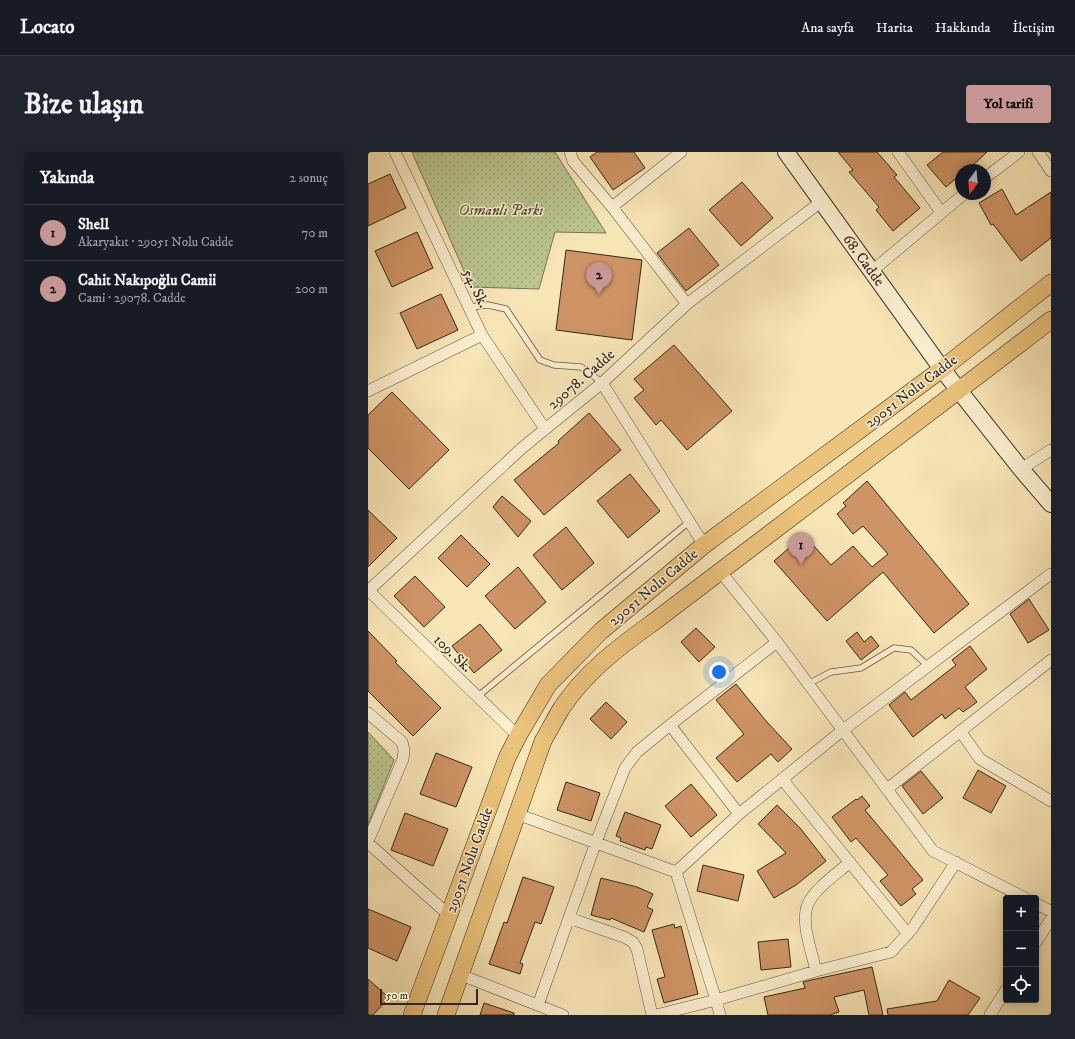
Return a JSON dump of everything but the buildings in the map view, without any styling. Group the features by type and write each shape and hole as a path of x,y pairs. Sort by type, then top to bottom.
{"main road":[{"name":"29051 Nolu Cadde","path":"412,1015 450,916 507,758 548,685 601,631 704,545 942,369 1051,283"},
{"name":"29051 Nolu Cadde","path":"446,1015 543,741 561,709 574,691 619,646 1051,320"}],"street":[{"name":"54. Sk.","path":"394,152 482,335 546,429"},
{"path":"570,152 572,161 612,208 687,304"},
{"path":"612,208 681,152"},
{"name":"68. Cadde","path":"786,152 942,369 1021,469 1051,504"},
{"path":"898,152 941,212"},
{"path":"991,173 1019,152"},
{"path":"1038,152 1051,171"},
{"path":"872,271 956,200"},
{"name":"29078. Cadde","path":"368,590 522,448 602,383 687,304 822,202"},
{"path":"368,391 482,335"},
{"path":"602,383 704,545"},
{"path":"1021,469 1051,450"},
{"path":"720,571 776,642 934,851 1019,895"},
{"path":"676,872 739,814 843,730 1051,574"},
{"name":"109. Sk.","path":"368,590 518,736"},
{"path":"538,1005 596,842 625,768 637,752 776,642"},
{"path":"887,789 1051,660"},
{"path":"368,713 402,742 404,750 403,759 368,842 450,916"},
{"path":"670,725 739,814"},
{"path":"960,731 980,759 1051,801"},
{"path":"782,779 908,934"},
{"path":"517,814 676,872"},
{"path":"816,971 805,924 805,913 808,903 817,891 850,862"},
{"path":"656,1015 891,952 908,934 956,862"},
{"path":"676,872 720,1015"},
{"path":"1039,905 1051,911"},
{"path":"569,918 624,937 633,942 637,949 652,1015"},
{"path":"1039,937 1051,919"},
{"path":"461,975 563,1015"},
{"path":"990,1015 1003,995"}],"lane":[{"path":"469,307 488,305 506,309 540,360 554,365 581,367 602,383"},
{"path":"477,697 689,522"},
{"path":"808,684 831,672 861,668 894,648 911,650 928,666"}],"green space":[{"name":"Osmanlı Parkı","path":"412,152 555,152 606,233 555,232 539,289 471,287"},
{"path":"368,732 394,760 368,825"}],"place":[{"name":"Cahit Nakıpoğlu Camii","path":"599,295"},
{"name":"Shell","path":"801,565"}]}
